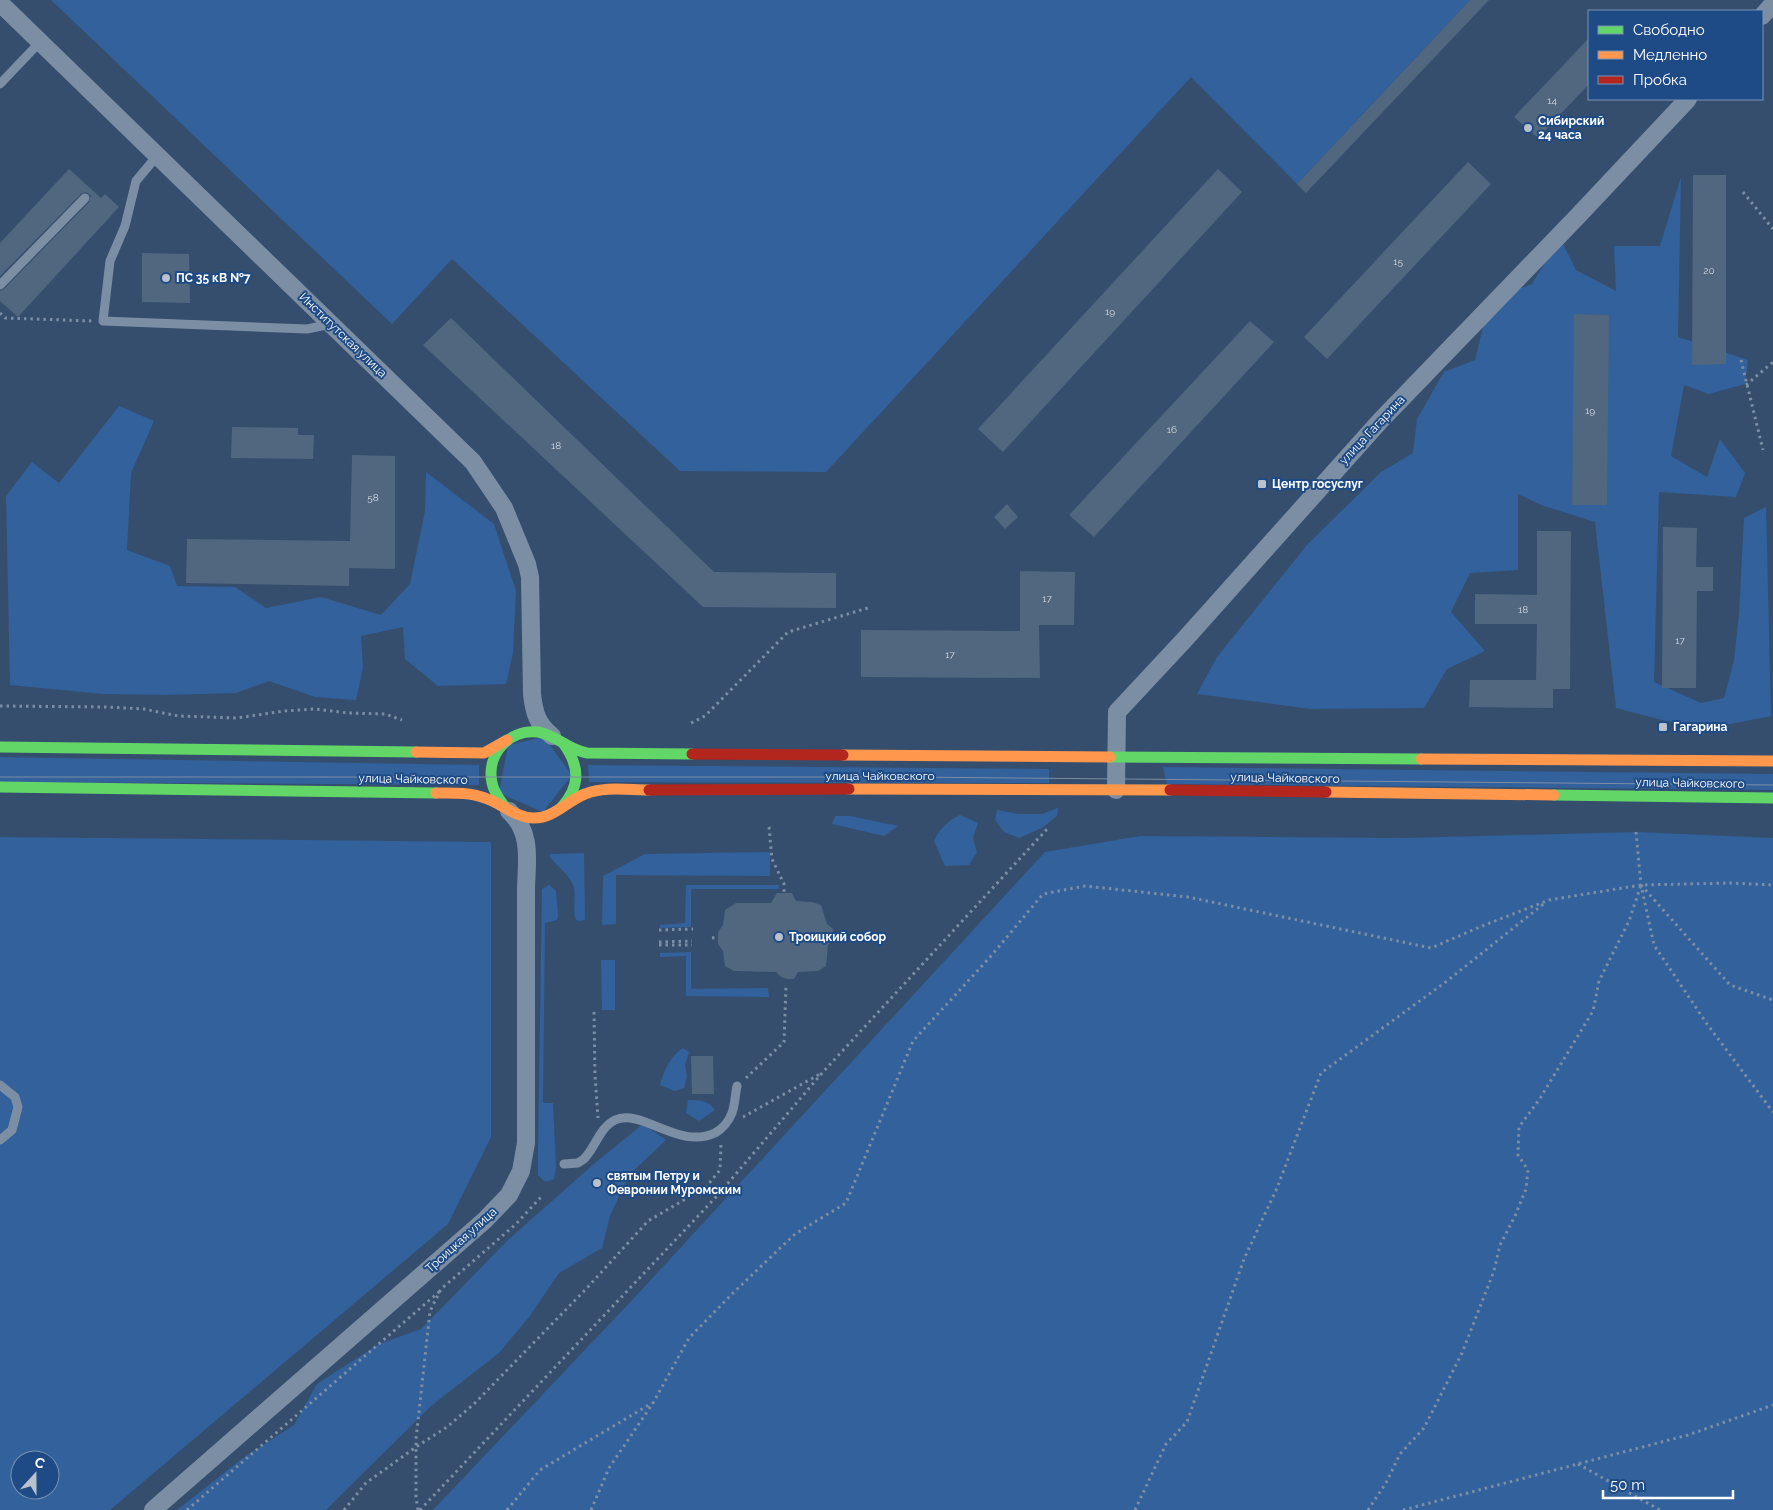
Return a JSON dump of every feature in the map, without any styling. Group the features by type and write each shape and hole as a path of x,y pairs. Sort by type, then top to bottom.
{"main road":[{"name":"Институтская улица","path":"0,747 484,753 501,747 518,734 541,732 575,751 587,753"},
{"path":"557,811 571,796 577,774 573,758 558,740"},
{"path":"501,747 490,770 491,782 494,793 507,809"},
{"name":"улица Чайковского","path":"587,753 1773,761"},
{"name":"улица Чайковского","path":"0,788 463,793 477,795 520,816 532,818 544,817 557,811 586,793 604,790 1116,790 1773,798"}],"street":[{"name":"Институтская улица","path":"0,3 473,462 504,508 527,564 530,577 532,694 534,709 543,729 558,740"},
{"path":"1763,15 1773,4"},
{"name":"улица Гагарина","path":"1116,790 1117,712 1186,638 1380,421 1687,100"},
{"path":"501,747 523,722 530,708 532,694"},
{"path":"507,809 518,820 524,831 528,854"},
{"path":"528,854 538,831 557,811"},
{"name":"Троицкая улица","path":"153,1510 485,1220 509,1196 521,1171 526,1143 526,887 528,854"}],"lane":[{"path":"0,84 40,42"},
{"path":"157,156 136,181 125,226 110,261 103,321 307,329 332,324"},
{"path":"0,285 85,198"},
{"path":"0,1085 16,1097 18,1107 12,1130 0,1140"},
{"path":"564,1164 578,1163 584,1159 610,1123 622,1118 637,1120 674,1134 705,1138 719,1131 728,1121 732,1112 737,1086"}],"path":[{"path":"1743,192 1773,229"},
{"path":"0,313 5,318 103,321"},
{"path":"1740,360 1764,450"},
{"path":"1746,386 1773,362"},
{"path":"691,723 705,716 788,632 871,607"},
{"path":"0,706 107,707 144,709 178,716 237,718 315,708 348,713 385,714 402,720"},
{"path":"769,827 772,860 784,884 784,893"},
{"path":"419,1510 717,1196 823,1072 1048,828"},
{"path":"1636,832 1641,885 1654,945 1706,1024 1773,1112"},
{"path":"591,1510 609,1468 652,1403 689,1338 733,1292 795,1234 846,1203 913,1041 991,956 1043,894 1085,886 1188,897 1431,948 1549,900 1641,885 1730,883 1773,885"},
{"path":"1641,885 1730,986 1773,1000"},
{"path":"1368,1510 1386,1483 1400,1454 1424,1428 1462,1353 1494,1271 1500,1245 1526,1190 1528,1170 1518,1155 1519,1127 1539,1100 1593,1011 1599,981 1628,921 1641,885"},
{"path":"1135,1510 1166,1444 1187,1422 1244,1259 1278,1188 1321,1073 1446,981 1549,900"},
{"path":"659,930 692,930"},
{"path":"712,938 718,937"},
{"path":"659,944 692,943"},
{"path":"737,1086 784,1042 786,986"},
{"path":"594,1012 596,1093 600,1136"},
{"path":"728,1121 744,1117 823,1072"},
{"path":"344,1510 366,1483 416,1447 447,1428 474,1404 648,1221 706,1187 720,1170 722,1151 719,1131"},
{"path":"187,1510 516,1224 541,1197"},
{"path":"419,1510 416,1447 430,1310 441,1289"},
{"path":"507,1510 540,1470 652,1403"},
{"path":"1403,1510 1688,1435 1773,1405"},
{"path":"1578,1464 1660,1510"}],"shaded area":[{"path":"51,0 1470,0 1297,184 1191,77 826,472 680,471 452,259 392,324"},
{"path":"1681,177 1678,337 1748,360 1745,384 1709,394 1684,385 1671,456 1707,477 1720,439 1745,473 1736,497 1659,492 1654,682 1701,703 1724,698 1734,660 1739,614 1744,518 1766,507 1771,716 1715,727 1666,721 1616,708 1595,522 1541,505 1518,494 1518,570 1470,573 1451,612 1485,651 1447,669 1424,708 1311,709 1197,694 1217,657 1307,545 1381,472 1413,453 1417,419 1444,372 1475,360 1483,327 1511,292 1532,284 1560,238 1576,270 1616,291 1614,246 1660,246"},
{"path":"119,406 154,421 131,473 127,550 170,566 177,586 235,587 266,608 321,597 381,615 410,584 425,511 426,472 494,524 516,591 513,653 506,684 438,686 405,659 403,627 361,636 363,668 356,700 315,697 269,681 236,693 167,695 103,694 10,685 6,496 32,462 59,483"},
{"path":"544,737 572,775 543,812 499,793 508,745"},
{"path":"0,757 479,765 479,785 0,782"},
{"path":"588,765 1049,769 1049,783 589,782"},
{"path":"1163,767 1773,774 1773,790 1167,784"},
{"path":"1058,808 1057,816 1042,828 1019,838 1004,832 995,820 997,810 1018,814 1042,814"},
{"path":"960,815 978,823 973,838 977,852 969,865 945,866 934,841 945,825"},
{"path":"835,816 850,816 898,826 884,836 832,824"},
{"path":"1636,832 1773,838 1773,1510 433,1510 636,1296 1045,852 1140,836 1404,838"},
{"path":"0,837 490,842 491,1137 448,1224 110,1510 0,1510"},
{"path":"770,852 770,876 616,875 616,924 602,925 603,876 645,854"},
{"path":"584,853 585,920 579,921 576,920 575,916 574,888 567,876 550,857 550,854"},
{"path":"549,885 556,891 558,916 557,920 545,923 543,1103 553,1103 556,1167 554,1179 544,1181 538,1175 542,889"},
{"path":"686,885 779,885 779,889 691,889 691,927 660,928 660,925 685,923"},
{"path":"691,952 691,989 768,988 769,997 686,996 686,956 660,957 660,953"},
{"path":"601,960 615,960 615,1010 602,1010"},
{"path":"683,1048 689,1052 685,1065 687,1077 684,1088 675,1091 660,1085 668,1064 674,1055"},
{"path":"688,1100 703,1101 710,1104 715,1110 699,1121 686,1113"},
{"path":"643,1124 666,1140 629,1175 610,1216 602,1248 559,1273 529,1317 499,1353 431,1406 326,1510 177,1510 243,1458 294,1425 317,1384 379,1344 421,1329 508,1240 595,1163"}],"building":[{"path":"1470,0 1489,0 1306,193 1297,184"},
{"path":"1588,39 1588,85 1538,138 1514,117"},
{"path":"1468,162 1491,184 1327,359 1304,337"},
{"path":"69,169 101,198 105,194 119,207 18,317 0,301 0,291 89,202 91,196 86,192 81,194 0,276 0,243"},
{"path":"1218,169 1242,192 1003,452 978,429"},
{"path":"1693,175 1726,175 1726,364 1692,365"},
{"name":"ПС 35 кВ №7","path":"142,253 189,254 190,303 142,302"},
{"path":"1574,314 1609,315 1607,505 1572,505"},
{"path":"451,318 714,572 836,573 836,608 703,607 423,345"},
{"path":"1250,321 1274,342 1094,537 1069,515"},
{"path":"232,427 298,428 298,435 314,435 313,459 231,458"},
{"path":"352,455 395,456 395,569 349,568 349,586 186,583 187,539 350,541"},
{"path":"1007,504 1018,517 1005,529 994,517"},
{"path":"1663,527 1697,528 1696,567 1713,567 1713,591 1697,591 1696,688 1662,688"},
{"path":"1537,531 1571,531 1570,689 1553,689 1553,708 1469,707 1470,680 1536,680 1537,624 1475,624 1475,594 1537,595"},
{"path":"1020,571 1075,572 1074,625 1039,625 1040,678 861,677 861,630 1020,631"},
{"path":"777,893 792,893 796,901 812,902 821,905 827,924 833,929 833,940 828,945 826,966 818,971 798,972 794,979 787,979 781,977 776,972 734,971 725,966 723,951 718,944 718,932 723,925 725,910 736,903 771,903"},
{"path":"691,1056 713,1056 714,1094 692,1094"}],"tram line":[{"path":"0,777 906,777 1773,785"}],"traffic: fast":[{"path":"505,807 493,787 492,763 496,754 509,739 527,732 538,732 551,736 574,749 587,753 692,754"},
{"path":"561,808 572,792 576,776 573,760 563,743"},
{"path":"0,747 416,752"},
{"path":"1110,757 1421,759"},
{"path":"0,787 436,793"},
{"path":"1554,795 1773,798"}],"traffic: slow":[{"path":"416,752 484,753 507,740"},
{"path":"843,755 1110,757"},
{"path":"1421,759 1773,761"},
{"path":"849,789 1170,790"},
{"path":"436,793 460,793 479,796 491,800 521,816 534,818 548,815 578,797 600,790 649,790"},
{"path":"1326,792 1554,795"}],"traffic: jam":[{"path":"692,754 843,755"},
{"path":"649,790 849,789"},
{"path":"1170,790 1326,792"}],"place":[{"name":"Сибирский 24 часа","path":"1528,128"},
{"name":"ПС 35 кВ №7","path":"166,278"},
{"name":"Центр госуслуг","path":"1262,484"},
{"name":"Гагарина","path":"1663,727"},
{"name":"Троицкий собор","path":"779,937"},
{"name":"святым Петру и Февронии Муромским","path":"597,1183"}]}
